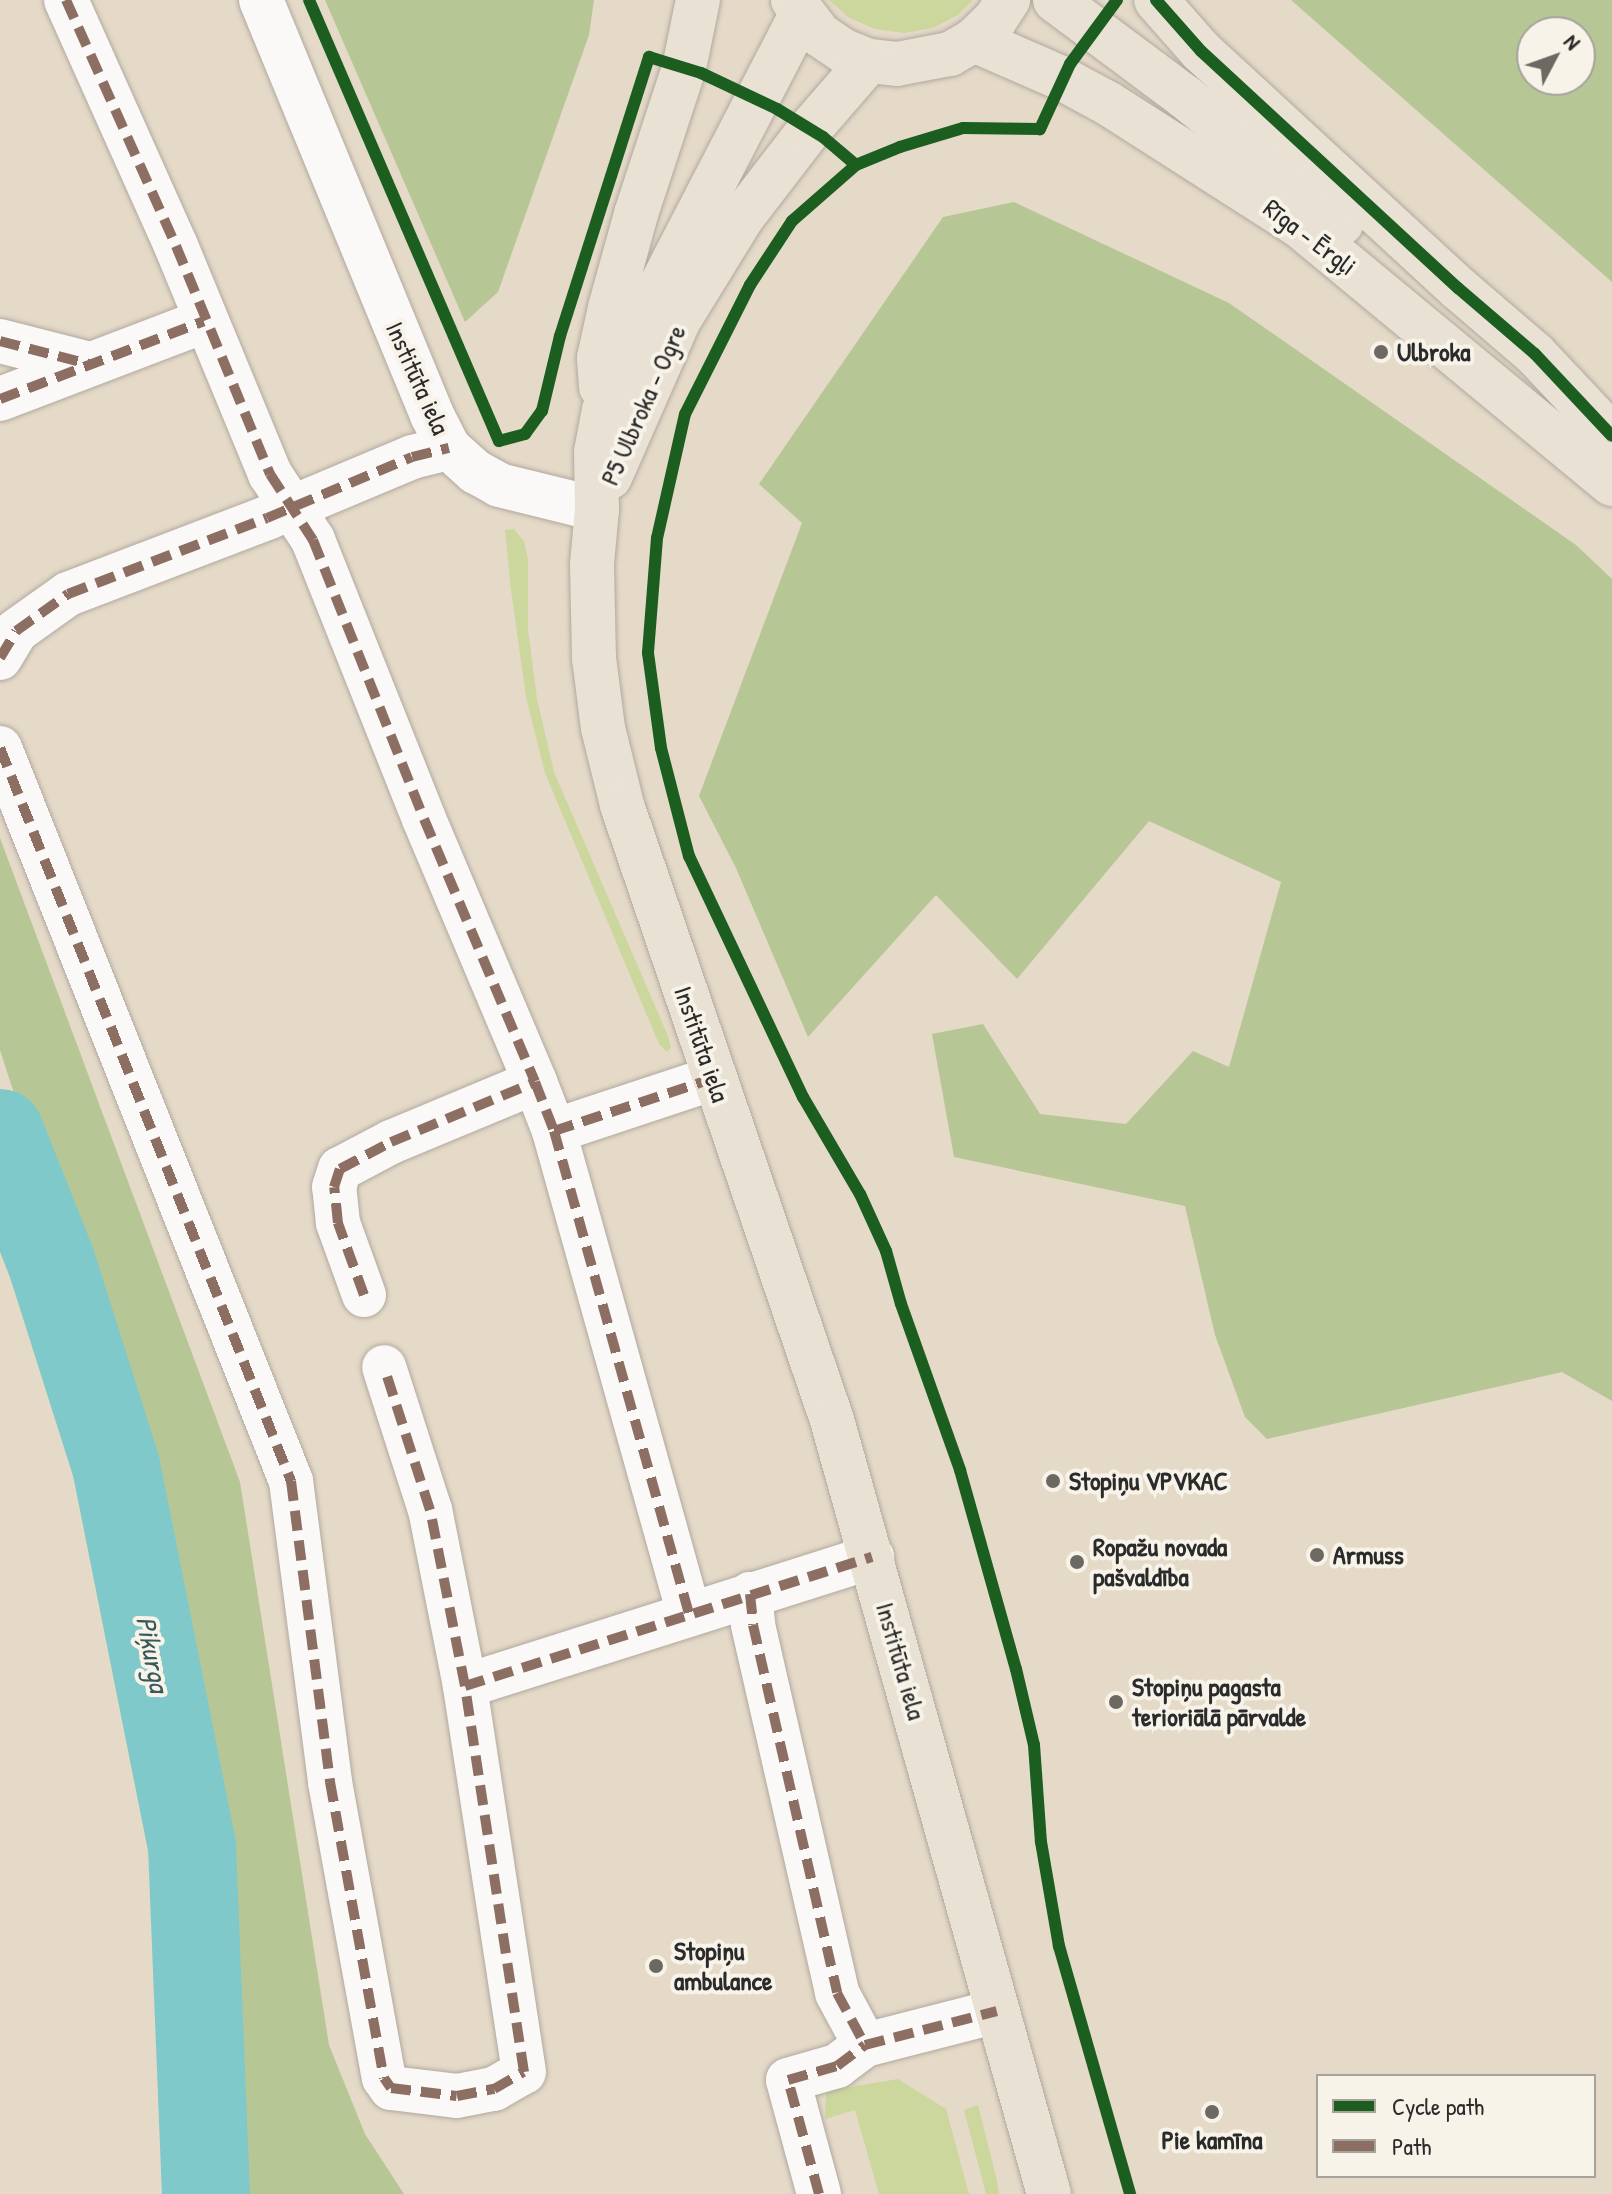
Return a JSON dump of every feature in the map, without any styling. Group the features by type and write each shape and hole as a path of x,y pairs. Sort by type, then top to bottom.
{"main road":[{"path":"604,410 599,358 610,308 636,214 684,68 698,0"},
{"path":"797,7 820,35 844,51 869,61 897,64 924,62 950,54 974,40 995,20 1008,0"},
{"name":"Rīga - Ērgļi","path":"1055,0 1269,165 1612,451"},
{"path":"1156,0 1201,51 1458,288 1535,354 1612,436"},
{"name":"P5 Ulbroka - Ogre","path":"597,509 596,452 604,410 637,332 797,7"},
{"name":"Rīga - Ērgļi","path":"974,40 1061,78 1109,104 1300,226 1612,484"},
{"name":"P5 Ulbroka - Ogre","path":"597,509 625,439 687,307 743,216 810,129 869,61"},
{"name":"Institūta iela","path":"597,509 591,611 603,728 622,805 793,1301 872,1557 1049,2194"}],"street":[{"path":"66,0 176,246 204,321 270,474 313,540 424,819 554,1131 689,1614"},
{"name":"Institūta iela","path":"261,0 432,415 449,448 476,472 499,485 597,509"},
{"path":"0,399 204,321"},
{"path":"0,341 90,364"},
{"path":"0,658 16,631 68,594 293,507 412,457 449,448"},
{"path":"0,748 291,1481 330,1782 384,2078 391,2088 457,2096 494,2089 524,2072 465,1686 430,1510 384,1367"},
{"path":"554,1131 714,1078"},
{"path":"364,1295 338,1223 334,1187 340,1169 391,1142 535,1082"},
{"path":"465,1686 872,1557"},
{"path":"750,1594 753,1625 837,1993 865,2045"},
{"path":"819,2194 788,2080 837,2066 865,2045 997,2011"}],"green space":[{"path":"325,0 594,0 589,35 498,292 465,322"},
{"path":"829,0 973,0 958,15 933,28 904,33 875,29 848,17"},
{"path":"1291,0 1612,0 1612,282"},
{"path":"1014,202 1229,303 1576,545 1612,579 1612,1401 1562,1372 1267,1439 1245,1417 1215,1335 1185,1206 954,1157 932,1034 983,1024 1040,1114 1126,1124 1193,1051 1229,1067 1281,882 1149,821 1017,979 936,895 808,1037 736,868 699,796 802,523 759,484 943,217"},
{"path":"514,529 524,541 528,559 528,629 537,699 554,772 668,1036 671,1048 667,1052 659,1044 545,773 526,697 511,590 505,530"},
{"path":"0,838 240,1482 329,2045 365,2134 404,2194 219,2194 206,1841 133,1461 0,1050"},
{"path":"898,2079 946,2109 969,2194 879,2194 855,2110 825,2119 826,2091"},
{"path":"978,2105 999,2194 986,2194 964,2110"}],"waterway":[{"name":"Piķurga","path":"0,1133 51,1261 116,1466 192,1846 206,2194"}],"marked path":[{"path":"66,0 176,246 270,474 313,540 424,819 554,1131 689,1614"},
{"path":"0,399 204,321"},
{"path":"0,341 89,364"},
{"path":"0,658 16,631 68,594 267,518 412,457 449,448"},
{"path":"0,748 291,1481 330,1782 384,2078 391,2088 457,2096 494,2089 524,2072 465,1686 430,1510 384,1367"},
{"path":"554,1131 714,1078"},
{"path":"364,1295 338,1223 334,1187 340,1169 391,1142 535,1082"},
{"path":"465,1686 872,1557"},
{"path":"750,1594 753,1625 837,1993 865,2045"},
{"path":"819,2194 788,2080 837,2066 865,2045 997,2011"}],"cycle path":[{"path":"309,0 499,441 525,434 542,411 560,336 649,57 701,73 777,109 823,137 856,165"},
{"path":"1117,0 1070,64 1040,129 963,128 900,147 856,165 792,221 750,285 685,414 657,538 648,653 661,748 689,856 803,1097 860,1194 886,1251 901,1304 960,1470 1034,1745 1041,1842 1059,1946 1130,2194"},
{"path":"1156,0 1201,51 1458,288 1535,354 1612,436"}],"place":[{"name":"Ulbroka","path":"1381,352"},
{"name":"Stopiņu VPVKAC","path":"1053,1481"},
{"name":"Armuss","path":"1317,1555"},
{"name":"Ropažu novada pašvaldība","path":"1077,1562"},
{"name":"Stopiņu pagasta terioriālā pārvalde","path":"1116,1702"},
{"name":"Stopiņu ambulance","path":"656,1966"},
{"name":"Pie kamīna","path":"1212,2112"}]}
